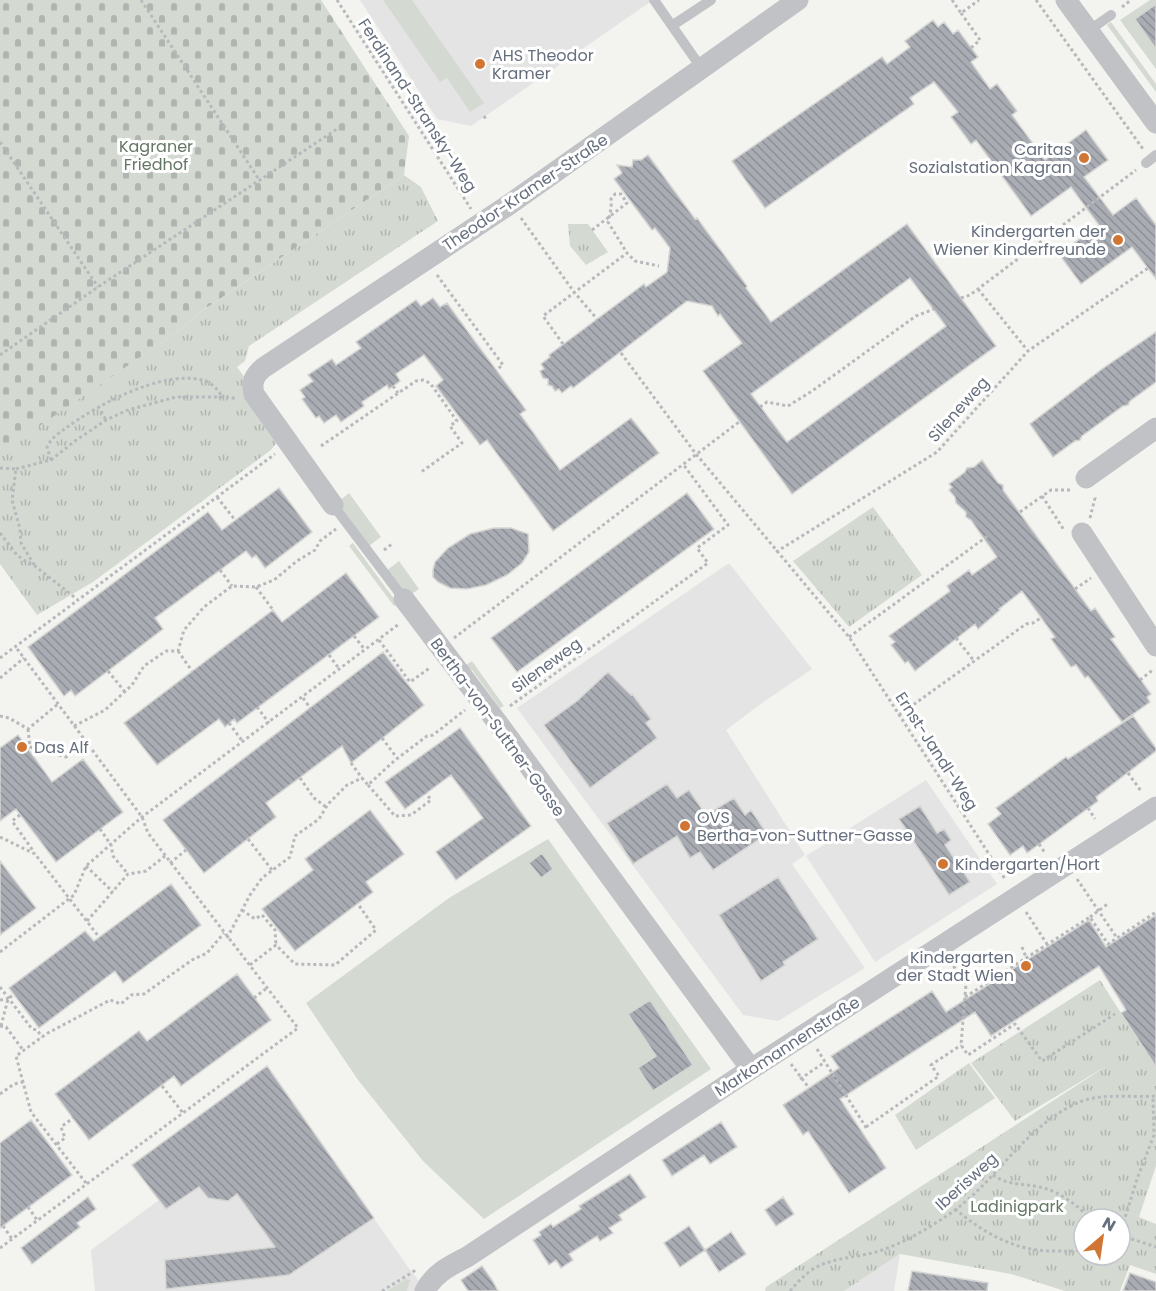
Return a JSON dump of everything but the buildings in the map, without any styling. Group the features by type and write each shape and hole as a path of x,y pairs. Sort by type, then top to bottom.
{"street":[{"name":"Theodor-Kramer-Straße","path":"253,382 255,375 263,368 510,204 798,0"},
{"path":"1066,0 1156,123"},
{"name":"Bertha-von-Suttner-Gasse","path":"253,382 254,394 339,513"},
{"path":"1086,478 1156,428"},
{"path":"1074,532 1156,646"},
{"name":"Bertha-von-Suttner-Gasse","path":"409,606 437,657 494,718 751,1069"},
{"name":"Markomannenstraße","path":"425,1291 433,1277 440,1272 467,1257 751,1069 1156,807"}],"lane":[{"path":"654,0 702,69"},
{"path":"673,25 711,0"},
{"path":"1088,31 1111,15"},
{"name":"Bertha-von-Suttner-Gasse","path":"339,513 409,606"}],"path":[{"path":"141,0 260,181"},
{"name":"Ferdinand-Stransky-Weg","path":"337,0 480,223"},
{"path":"952,0 980,40 971,48"},
{"path":"961,13 979,0"},
{"path":"961,298 970,295 1151,159 1036,0"},
{"path":"484,116 487,121"},
{"path":"0,355 98,287 340,127"},
{"path":"0,142 98,287"},
{"path":"591,230 609,217 627,202 621,194 615,194 611,199 612,206 609,217 608,222 627,253 635,261 658,266"},
{"path":"510,204 574,292 597,319"},
{"path":"563,344 543,316 627,253"},
{"name":"Sileneweg","path":"776,552 937,452 1028,351 1148,268"},
{"path":"437,275 503,365 496,370"},
{"path":"978,289 1028,351"},
{"path":"760,406 767,402 788,406 916,316 934,309"},
{"name":"Ernst-Jandl-Weg","path":"621,353 696,454 849,638 1005,879"},
{"path":"51,460 46,447 48,443 98,406 153,384 195,379 207,382 216,388 222,397"},
{"path":"321,446 416,381 423,380 430,383 459,420 450,426 462,443 421,472"},
{"path":"393,386 398,393"},
{"path":"0,468 16,469 51,460 106,420 128,410 176,397 231,397 239,401"},
{"path":"98,406 106,420"},
{"path":"379,640 410,682 437,657 740,422"},
{"path":"0,658 288,443"},
{"name":"Sileneweg","path":"494,718 708,562 697,548 728,525 683,464"},
{"path":"16,469 12,500 20,529 21,543 35,566"},
{"path":"1020,512 1042,496 1051,490 1075,491 1086,478 1095,498 1092,515 1074,532 1042,496"},
{"path":"217,497 235,520"},
{"path":"178,651 184,630 204,607 232,586 256,587 274,580 315,550 339,513"},
{"path":"0,533 17,555 35,566 78,600"},
{"path":"849,638 989,535"},
{"path":"219,570 232,586"},
{"path":"256,587 273,610"},
{"path":"0,945 2,951 74,895 86,866 142,817 379,640 409,606"},
{"path":"899,715 1026,624 1033,623 1042,617"},
{"path":"354,636 365,650"},
{"path":"956,638 974,661"},
{"path":"0,1248 298,1028 170,863 148,833 142,817 15,646"},
{"path":"74,726 105,710 132,685 144,666 166,651 178,651"},
{"path":"178,651 192,671"},
{"path":"328,655 340,670"},
{"path":"0,678 24,658"},
{"path":"1140,680 1154,669"},
{"path":"108,671 125,692"},
{"path":"303,698 311,709"},
{"path":"28,729 58,704"},
{"path":"257,707 269,723"},
{"path":"368,785 397,758 427,736 433,735 465,710"},
{"path":"0,716 9,718 28,729"},
{"path":"229,723 243,742"},
{"path":"28,729 30,747 66,757 87,742"},
{"path":"382,738 397,758"},
{"path":"351,762 395,816 411,815 431,800 426,793"},
{"path":"1128,773 1141,791"},
{"path":"300,778 314,798 326,807"},
{"path":"227,938 262,878 290,857 295,836 319,819 326,807 347,785 362,778"},
{"path":"1088,808 1095,819"},
{"path":"20,815 12,821 99,937"},
{"path":"100,829 111,844 113,856 128,874"},
{"path":"0,837 35,854"},
{"path":"248,839 272,870"},
{"path":"1039,844 1045,853"},
{"path":"170,863 186,850"},
{"path":"87,921 128,874 146,871 165,856"},
{"path":"86,866 113,892"},
{"path":"1076,877 1117,938"},
{"path":"965,997 1109,903"},
{"path":"242,910 255,918 262,915 275,930 276,945 295,964 335,965 376,930 358,904"},
{"path":"1025,910 1047,944"},
{"path":"1090,917 1108,944 1156,912"},
{"path":"1071,920 1076,925"},
{"path":"1124,926 1128,931"},
{"path":"87,933 93,929"},
{"path":"275,934 279,931"},
{"path":"86,1183 31,1112 16,1056 42,1037 110,1000 121,1004 131,995 144,994 192,960 207,953 224,933"},
{"path":"250,965 276,945"},
{"path":"1022,947 1027,957"},
{"path":"949,960 966,984 961,1045 968,1055 1015,1024 1042,1061 1114,1014"},
{"path":"988,974 992,981"},
{"path":"0,987 32,1029 37,1030 42,1037"},
{"path":"254,998 268,988"},
{"path":"0,1000 8,999 14,994"},
{"path":"8,999 0,1026 6,1027 23,1050"},
{"path":"815,1046 867,1128 939,1076 931,1065 961,1045"},
{"path":"790,1062 800,1079 809,1088"},
{"path":"800,1079 825,1062"},
{"path":"0,1094 14,1083 23,1083"},
{"path":"162,1086 183,1113"},
{"name":"Iberisweg","path":"790,1291 814,1269 892,1246 927,1228 955,1209 993,1176 1045,1122 1077,1103 1090,1098 1107,1096 1155,1096"},
{"path":"1129,1207 1154,1135 1155,1096"},
{"path":"57,1144 64,1138 61,1127 73,1118"},
{"path":"993,1176 1015,1185 1040,1187 1077,1207"},
{"path":"28,1207 37,1220"},
{"path":"955,1209 975,1225 1006,1243 1040,1252 1072,1251"},
{"path":"3,1226 12,1239"},
{"path":"1132,1239 1156,1247"},
{"path":"382,1291 419,1268"}],"shaded area":[{"name":"AHS Theodor Kramer","path":"360,0 653,0 471,126 437,119"},
{"path":"729,563 812,669 726,730 805,855 792,864 865,968 778,1021 743,1015 517,708"},
{"path":"926,780 997,884 875,962 806,856"},
{"path":"267,1066 427,1291 95,1291 91,1250 159,1200 132,1165"},
{"path":"900,1254 894,1291 844,1291"}],"green space":[{"name":"Kagraner Friedhof","path":"0,0 321,0 409,136 404,175 199,313 180,330 0,454"},
{"path":"383,0 412,0 484,103 470,112 447,78 440,82"},
{"path":"1150,0 1156,0 1156,69 1120,20"},
{"path":"1111,22 1156,84 1156,92 1107,25"},
{"path":"404,175 421,187 438,221 249,346 245,361 237,367 285,432 271,450 93,582 37,615 0,564 0,453 180,330 199,313"},
{"path":"568,224 588,224 608,252 586,265 570,246"},
{"path":"349,493 381,537 369,546 338,504"},
{"path":"873,507 922,575 849,627 793,561"},
{"path":"353,543 397,605 394,606 349,546"},
{"path":"399,561 419,589 409,596 386,571"},
{"path":"472,661 504,706 500,708 472,670 469,672 466,665"},
{"path":"548,839 711,1069 484,1219 423,1161 358,1080 306,1003 449,898"},
{"name":"Ladinigpark","path":"1100,980 1156,1068 1156,1166 1139,1217 1156,1224 1156,1274 1132,1266 1132,1207 1072,1207 1072,1267 1129,1267 1120,1291 1065,1291 1011,1274 900,1254 844,1291 765,1291 766,1287 1108,1065 1015,1121 971,1063"},
{"path":"969,1063 995,1098 916,1150 895,1115"},
{"path":"406,1279 410,1280 407,1291 387,1291"}],"place":[{"name":"AHS Theodor Kramer","path":"480,64"},
{"name":"Caritas Sozialstation Kagran","path":"1084,158"},
{"name":"Kindergarten der Wiener Kinderfreunde","path":"1118,240"},
{"name":"Das Alf","path":"22,747"},
{"name":"OVS Bertha-von-Suttner-Gasse","path":"685,826"},
{"name":"Kindergarten/Hort","path":"943,864"},
{"name":"Kindergarten der Stadt Wien","path":"1026,966"}]}
